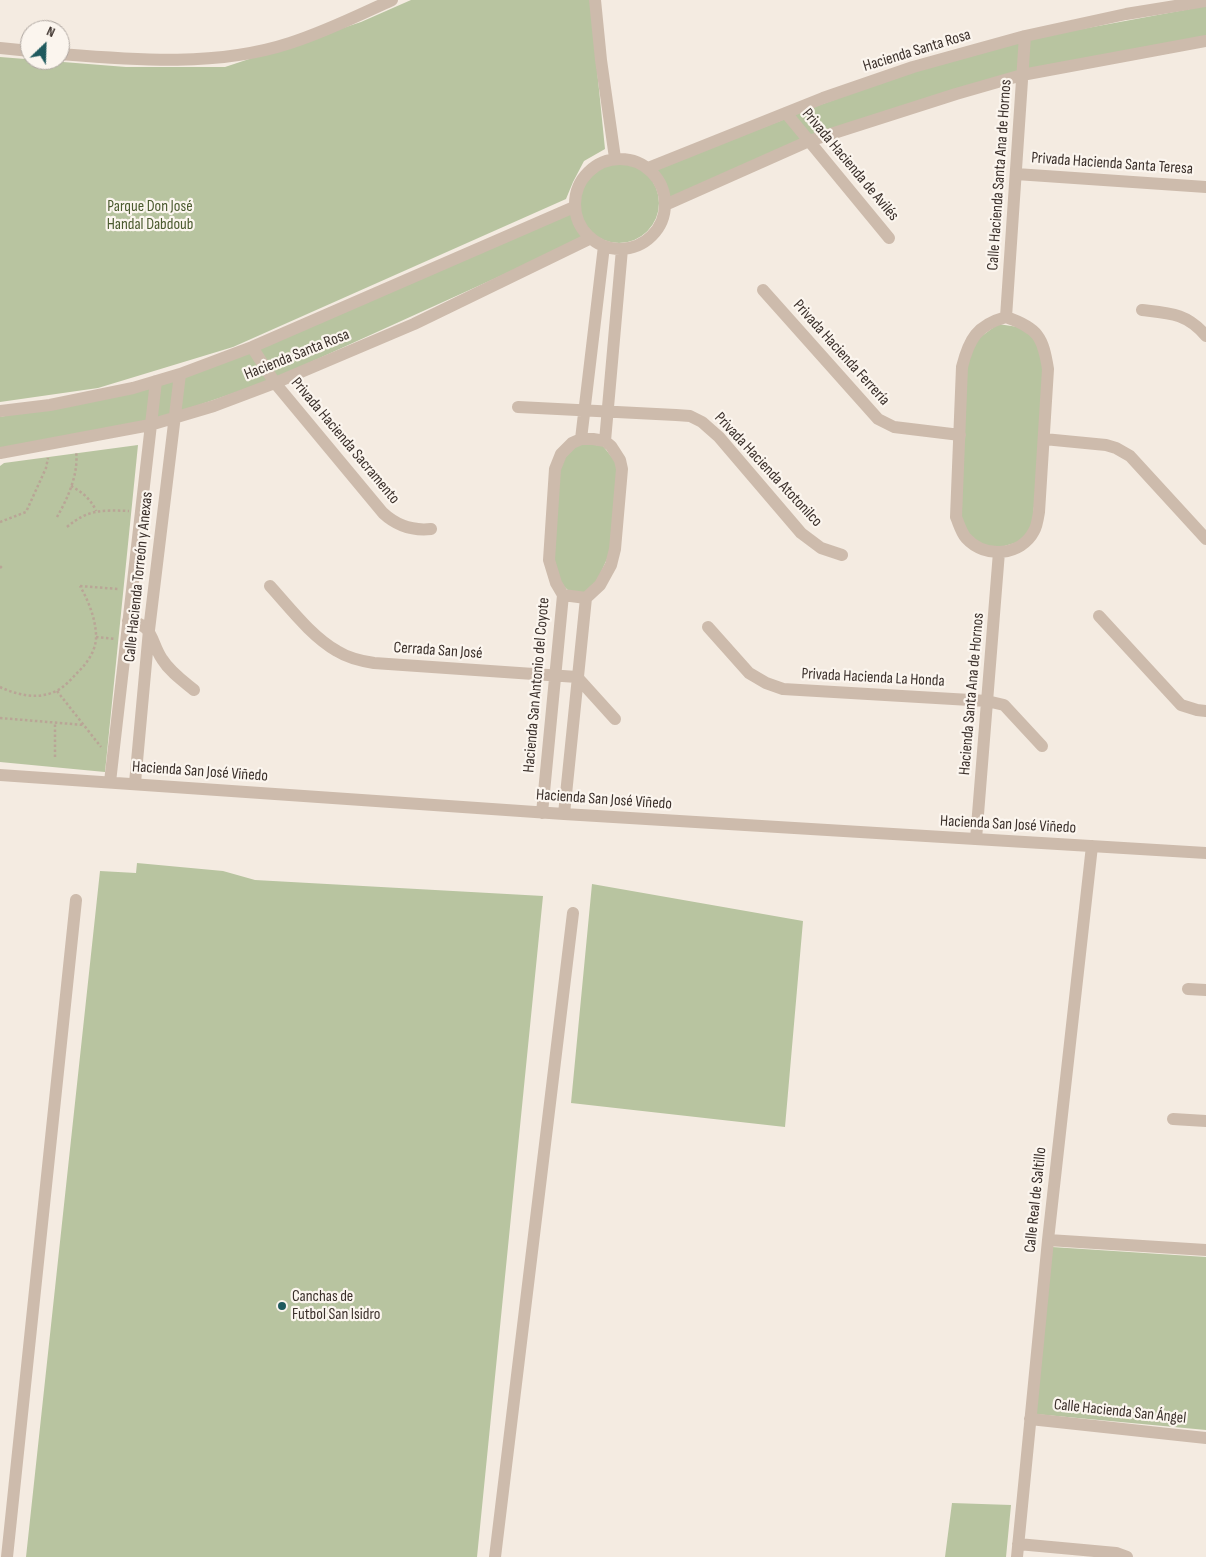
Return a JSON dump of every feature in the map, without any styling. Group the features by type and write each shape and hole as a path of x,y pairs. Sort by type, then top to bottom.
{"street":[{"path":"70,54 200,59 237,56 290,44 392,0"},
{"path":"595,0 601,60 615,158"},
{"name":"Hacienda Santa Rosa","path":"648,168 823,98 913,68 1025,36 1126,14 1206,1"},
{"name":"Calle Hacienda Santa Ana de Hornos","path":"1006,318 1025,36"},
{"path":"665,205 809,141 1022,75 1206,41"},
{"path":"0,48 20,50"},
{"name":"Privada Hacienda de Avilés","path":"786,114 889,238"},
{"path":"615,158 638,162 648,168 658,179 664,191 665,205 659,227 652,236 643,243 622,249 604,246 591,238 580,224 574,207 575,195 585,174 593,166 615,158"},
{"name":"Privada Hacienda Santa Teresa","path":"1016,174 1206,187"},
{"name":"Hacienda Santa Rosa","path":"0,412 50,405 133,388 180,374 252,347 574,207"},
{"name":"Hacienda Santa Rosa","path":"0,453 150,425 214,406 275,383 414,324 591,238"},
{"path":"564,814 586,598 600,585 606,576 615,549 622,469 616,451 604,441 593,438 581,439 604,246"},
{"path":"604,441 622,249"},
{"name":"Privada Hacienda Ferrería","path":"763,290 878,419 894,428 960,435"},
{"path":"1142,310 1170,313 1186,318 1197,325 1206,336"},
{"path":"1006,318 1026,325 1037,333 1046,352 1048,369 1039,512 1035,531 1026,542 1007,552 989,552 966,538 956,517 962,367 970,341 994,320 1006,318"},
{"name":"Privada Hacienda Sacramento","path":"252,347 275,383 390,520 401,526 413,529 431,529"},
{"name":"Calle Hacienda Torreón y Anexas","path":"135,783 148,630 180,374"},
{"name":"Calle Hacienda Torreón y Anexas","path":"110,782 156,381"},
{"name":"Privada Hacienda Atotonilco","path":"518,408 690,416 702,422 719,437 801,533 821,548 842,554"},
{"name":"Hacienda San Antonio del Coyote","path":"542,813 563,595 556,583 549,560 555,470 562,454 572,444 581,439"},
{"path":"1044,439 1106,445 1130,456 1206,539"},
{"name":"Hacienda Santa Ana de Hornos","path":"976,839 999,552"},
{"name":"Cerrada San José","path":"270,586 324,643 354,659 374,663 577,677"},
{"path":"563,595 586,598"},
{"path":"1099,616 1181,705 1206,711"},
{"path":"128,621 136,622 148,630 162,659 175,674 194,690"},
{"name":"Privada Hacienda La Honda","path":"708,627 749,673 766,683 783,689 987,702 1004,705 1042,746"},
{"path":"577,677 615,719"},
{"name":"Hacienda San José Viñedo","path":"0,775 542,813 1206,853"},
{"name":"Calle Real de Saltillo","path":"1017,1551 1048,1240 1092,846"},
{"path":"7,1557 76,900"},
{"path":"495,1557 573,913"},
{"path":"1188,989 1206,990"},
{"path":"1173,1119 1206,1121"},
{"path":"1048,1240 1206,1250"},
{"name":"Calle Hacienda San Ángel","path":"1030,1419 1206,1438"},
{"path":"1017,1551 1116,1553 1127,1557"}],"path":[{"path":"57,517 71,486 77,460 74,440"},
{"path":"0,522 26,512 46,468 51,444"},
{"path":"71,486 90,500 96,511"},
{"path":"67,527 78,517 100,510 140,511"},
{"path":"0,687 26,696 48,694 57,691 90,659 95,647 96,637 87,599 80,586 131,590"},
{"path":"96,637 126,640"},
{"path":"57,691 104,751"},
{"path":"0,718 84,725"},
{"path":"54,757 56,723"}],"green space":[{"name":"Parque Don José Handal Dabdoub","path":"411,0 590,0 605,149 584,161 566,199 233,347 98,388 0,402 0,57 20,59 20,70 70,70 70,63 126,67 225,67 361,22"},
{"path":"1206,6 1206,37 1025,71 1028,39"},
{"path":"1021,40 1018,71 812,136 792,115 917,70"},
{"path":"785,119 804,139 669,200 663,179 654,170"},
{"path":"611,163 627,163 648,174 659,195 659,211 648,232 627,243 611,243 597,237 585,225 579,211 579,195 585,181 597,169"},
{"path":"571,211 578,231 584,238 269,381 146,423 0,450 0,417 149,387"},
{"path":"998,324 1025,328 1038,341 1046,370 1032,529 1022,541 994,549 971,539 959,517 965,365 971,344"},
{"path":"580,443 603,446 619,466 612,548 596,583 585,593 570,592 559,582 551,559 557,470 564,454"},
{"path":"138,445 105,772 0,762 0,466 4,463"},
{"name":"Canchas de Futbol San Isidro","path":"137,863 223,871 255,880 543,896 477,1557 26,1557 100,871 136,873"},
{"path":"592,884 803,921 785,1127 571,1103"},
{"path":"1052,1247 1206,1257 1206,1430 1035,1414"},
{"path":"952,1503 1011,1505 1006,1557 945,1557"}],"place":[{"name":"Canchas de Futbol San Isidro","path":"282,1306"}]}
